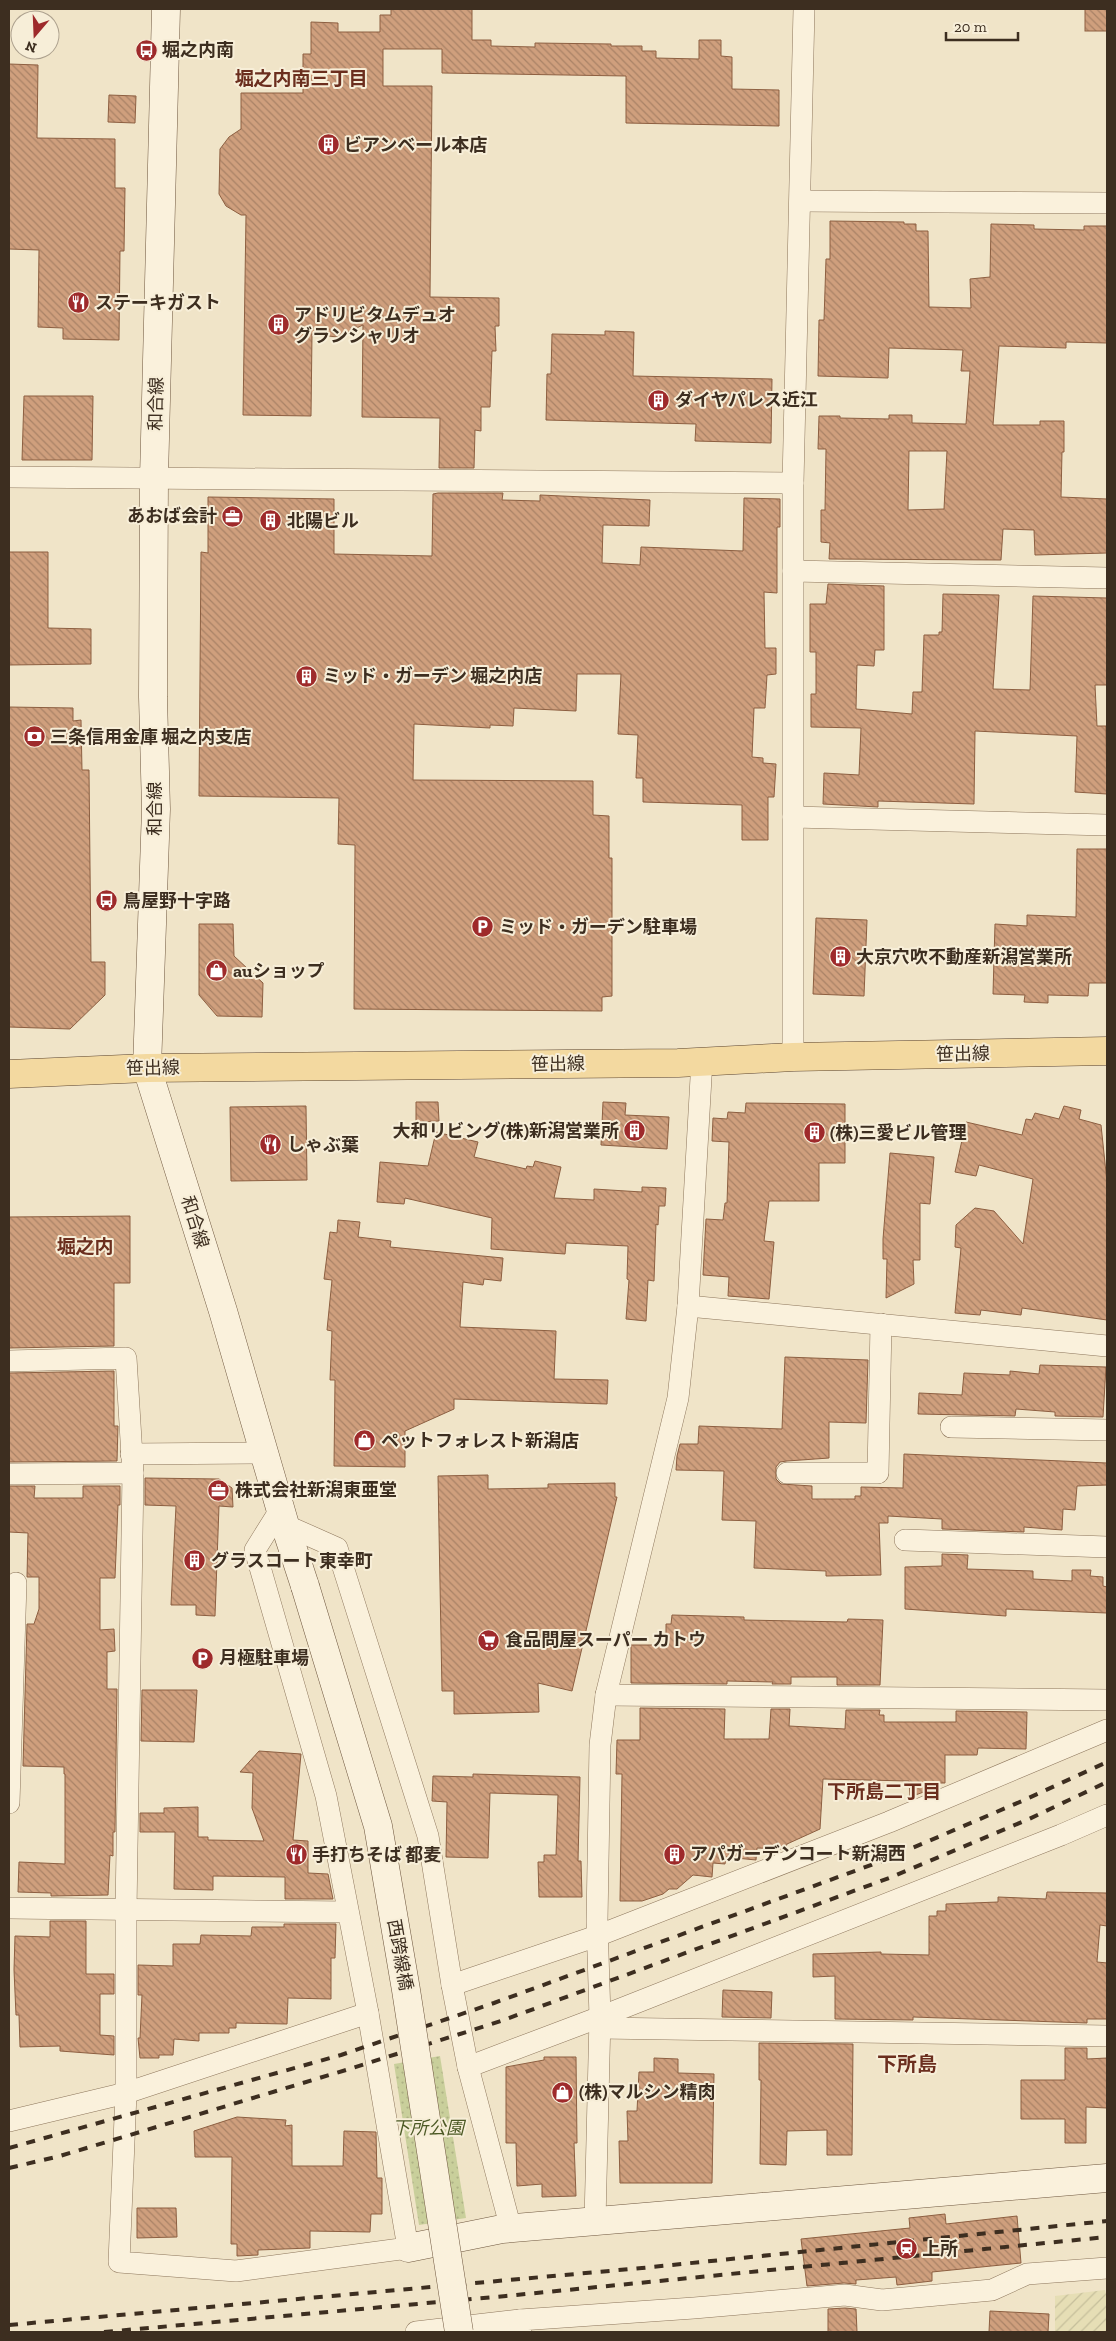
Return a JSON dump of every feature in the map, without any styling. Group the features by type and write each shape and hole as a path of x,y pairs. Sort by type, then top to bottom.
{"main road":[{"name":"和合線","path":"166,9 154,478 153,696 156,809 147,1068 283,1517 306,1586"},
{"name":"笹出線","path":"9,1074 147,1068 678,1063 702,1060 794,1057 1107,1051"},
{"name":"西跨線橋","path":"306,1586 378,1826 406,1990 459,2332"},
{"path":"408,2248 511,2229 1107,2178"}],"street":[{"path":"794,1057 793,571 804,9"},
{"path":"801,201 1107,203"},
{"path":"9,477 794,483"},
{"path":"793,571 1107,578"},
{"path":"793,818 1107,825"},
{"path":"595,2221 600,2022 597,1936 600,1745 606,1695 678,1398 688,1306 702,1060"},
{"path":"688,1306 1107,1346"},
{"path":"787,1473 878,1473 881,1324"},
{"path":"9,1361 126,1358 132,1463 126,1911 126,2093 119,2262 236,2271 408,2248 368,2013 326,1796 255,1550 283,1517 337,1548 428,1836 452,1985 468,2067 511,2229"},
{"path":"951,1427 1107,1430"},
{"path":"9,1474 264,1453"},
{"path":"905,1540 1107,1547"},
{"path":"9,1803 16,1583"},
{"path":"606,1695 1107,1700"},
{"path":"452,1985 597,1936 889,1822 1107,1730"},
{"path":"468,2067 600,2022 1107,1815"},
{"path":"9,1908 126,1911 347,1912"},
{"path":"9,2121 126,2093 368,2013"},
{"path":"600,2022 1107,2036"},
{"path":"416,2332 521,2326 845,2294 882,2300 992,2290 1027,2274 1107,2268"}],"shaded area":[{"path":"1105,2290 1107,2298 1107,2332 1055,2332 1055,2296"}],"green space":[{"name":"下所公園","path":"440,2056 466,2218 419,2225 394,2064"}],"building":[{"path":"391,9 472,9 472,40 491,40 491,46 535,47 535,43 611,44 611,46 642,46 642,51 656,51 656,58 699,59 699,40 721,40 721,56 732,57 732,89 779,90 779,126 626,123 626,76 442,73 442,49 383,49 383,86 432,86 430,297 499,298 499,326 495,326 496,351 492,351 490,407 481,407 481,431 475,430 474,468 439,468 440,418 362,417 363,325 337,337 312,334 311,416 243,415 246,215 241,215 226,206 219,194 220,149 229,137 241,129 241,93 303,93 303,54 311,54 311,22 338,23 338,32 380,32 380,15 391,15"},
{"path":"1085,9 1107,9 1107,31 1085,31"},
{"path":"9,64 38,65 37,138 115,139 115,188 125,188 124,251 120,251 119,340 63,339 63,328 38,327 39,250 9,249"},
{"path":"109,95 136,96 135,123 108,122"},
{"path":"830,221 904,222 904,224 916,224 916,231 928,231 929,307 971,308 970,279 990,277 991,224 1034,225 1034,229 1084,230 1084,226 1107,226 1107,343 1066,342 1066,348 999,346 993,425 1040,425 1040,421 1064,421 1061,497 1107,499 1107,553 1035,555 1034,530 1003,529 1001,560 829,559 830,543 821,542 821,510 825,510 826,449 818,449 819,416 889,419 889,415 912,415 912,423 966,424 970,371 961,371 963,350 889,348 888,378 818,376 819,320 824,320 826,259 830,259","holes":["909,451 947,451 944,509 908,510"]},
{"name":"ダイヤパレス近江","path":"605,331 634,332 633,376 772,379 771,443 695,441 696,424 546,420 547,374 551,374 552,334 605,335"},
{"path":"24,396 93,396 92,460 22,460"},
{"path":"503,493 502,500 540,501 540,495 650,500 649,526 603,525 602,563 640,565 641,547 743,551 744,498 780,499 780,527 777,527 777,593 764,592 765,648 776,648 776,674 767,675 765,708 754,708 752,757 763,758 763,763 776,764 774,797 768,797 768,840 742,840 742,805 643,802 643,778 636,778 638,735 618,734 621,674 577,674 576,711 514,708 513,726 490,725 490,728 414,724 413,780 593,781 593,815 609,816 609,858 612,858 612,996 602,997 602,1011 354,1009 355,845 338,844 339,798 199,796 201,552 208,553 208,497 334,499 334,554 432,556 433,494"},
{"path":"9,552 48,552 48,628 91,629 91,664 9,665"},
{"path":"828,584 884,586 884,650 875,650 874,666 857,665 856,709 912,714 913,692 922,692 924,635 939,635 939,632 942,632 943,594 999,595 993,689 1030,690 1033,596 1107,598 1107,685 1095,685 1097,726 1106,726 1107,794 1075,792 1077,736 975,731 974,804 878,801 878,807 823,804 824,773 859,775 861,728 811,727 811,694 816,694 816,652 810,652 810,604 826,604"},
{"path":"9,707 73,708 73,721 81,720 82,770 89,770 91,962 105,962 105,995 70,1029 9,1027"},
{"path":"1077,849 1107,849 1107,983 1089,983 1088,996 1048,995 1048,1003 1024,1002 1025,995 993,994 995,924 1027,926 1027,915 1076,917"},
{"name":"大京穴吹不動産新潟営業所","path":"816,918 867,920 864,996 813,994"},
{"path":"199,924 233,924 234,956 263,983 262,1017 217,1016 199,995"},
{"path":"416,1102 438,1102 439,1121 416,1122"},
{"name":"大和リビング(株)新潟営業所","path":"603,1102 626,1103 625,1115 669,1117 667,1149 601,1145"},
{"path":"746,1103 845,1104 845,1163 819,1163 819,1201 769,1201 764,1241 774,1242 769,1299 728,1296 729,1277 703,1275 706,1219 723,1220 725,1203 727,1203 729,1142 712,1141 713,1118 727,1119 728,1112 745,1113"},
{"path":"306,1106 307,1180 231,1181 230,1107"},
{"path":"1064,1106 1081,1110 1079,1119 1101,1125 1107,1182 1107,1320 1022,1308 1021,1315 981,1310 980,1315 955,1313 961,1248 955,1247 956,1225 975,1208 994,1211 1023,1244 1033,1179 979,1165 976,1176 955,1172 966,1122 1022,1135 1026,1119 1032,1120 1035,1113 1059,1119"},
{"path":"436,1132 478,1142 474,1157 526,1169 527,1166 533,1167 535,1161 561,1167 554,1198 594,1200 594,1189 642,1192 642,1187 666,1188 665,1206 659,1206 658,1225 656,1224 654,1281 648,1280 646,1321 626,1319 629,1280 627,1279 628,1246 566,1243 565,1254 491,1249 492,1218 405,1198 404,1204 377,1202 380,1162 428,1166"},
{"path":"890,1153 934,1157 930,1204 920,1203 920,1260 913,1260 914,1284 886,1298 887,1259 883,1259 883,1239"},
{"path":"130,1216 130,1283 114,1283 114,1346 9,1348 9,1217"},
{"path":"338,1220 360,1222 358,1237 391,1241 390,1247 503,1258 501,1281 484,1279 483,1285 463,1282 460,1327 556,1331 554,1379 608,1380 607,1404 454,1399 454,1409 405,1431 405,1467 334,1466 335,1380 330,1380 332,1331 327,1330 332,1280 324,1279 330,1232 337,1233"},
{"path":"785,1357 868,1360 866,1423 829,1422 829,1458 780,1462 776,1467 776,1479 781,1484 812,1486 812,1499 855,1499 855,1496 861,1496 861,1487 903,1488 904,1454 1107,1463 1107,1485 1077,1486 1075,1510 1063,1509 1062,1530 1024,1527 1024,1532 942,1529 942,1519 888,1516 888,1523 879,1523 881,1575 826,1576 826,1571 754,1568 756,1521 722,1520 724,1471 676,1470 677,1456 680,1444 698,1444 699,1426 782,1429"},
{"path":"1040,1365 1106,1367 1103,1417 1055,1416 1055,1412 1016,1409 1015,1416 918,1414 919,1393 962,1395 964,1373 1010,1375 1010,1371 1039,1374"},
{"path":"114,1371 114,1426 118,1426 117,1461 9,1462 9,1373"},
{"name":"食品問屋スーパー カトウ","path":"488,1475 488,1489 548,1488 548,1484 615,1483 615,1497 617,1497 572,1691 538,1683 539,1712 454,1714 454,1691 442,1691 438,1476"},
{"path":"145,1478 219,1479 232,1488 233,1507 219,1506 215,1616 196,1615 196,1605 171,1605 176,1506 145,1505"},
{"path":"9,1486 35,1486 34,1498 83,1498 83,1486 120,1486 115,1578 100,1578 100,1630 114,1629 115,1651 107,1652 107,1689 117,1689 115,1832 113,1832 113,1856 110,1855 108,1895 51,1896 51,1893 18,1892 19,1862 65,1864 65,1774 64,1767 23,1766 27,1624 34,1624 39,1609 39,1577 27,1577 28,1533 9,1532"},
{"path":"942,1554 968,1555 967,1569 1033,1571 1033,1579 1072,1581 1072,1570 1091,1570 1090,1576 1103,1577 1103,1586 1107,1587 1107,1613 1006,1609 1006,1616 905,1609 905,1567 942,1566"},
{"path":"672,1615 744,1617 744,1620 847,1622 848,1619 883,1620 880,1685 837,1685 837,1677 791,1677 791,1684 727,1681 727,1684 631,1683 631,1645 666,1645 666,1624 671,1624"},
{"path":"142,1690 197,1690 194,1742 141,1741"},
{"path":"640,1708 725,1709 724,1739 769,1739 771,1709 790,1709 789,1726 845,1729 846,1710 880,1710 879,1715 884,1715 884,1722 956,1722 956,1711 1027,1712 1026,1749 978,1748 977,1755 945,1755 945,1783 930,1783 929,1790 910,1797 909,1781 823,1779 820,1829 787,1844 785,1849 757,1848 756,1860 726,1857 725,1864 713,1863 712,1877 693,1875 677,1889 669,1889 663,1894 642,1901 620,1901 622,1774 616,1774 617,1740 640,1740"},
{"path":"259,1751 301,1754 293,1840 308,1841 308,1873 328,1874 333,1899 285,1899 285,1877 213,1876 213,1890 174,1889 175,1832 140,1832 140,1813 164,1813 164,1808 198,1807 198,1837 208,1837 208,1840 264,1841 252,1808 253,1773 240,1772"},
{"path":"473,1774 580,1777 578,1861 581,1861 582,1897 539,1897 538,1862 544,1862 544,1855 556,1855 558,1795 490,1793 488,1858 446,1857 447,1802 432,1801 433,1776 473,1777"},
{"path":"1047,1892 1107,1893 1107,1926 1100,1925 1097,1962 1107,1963 1107,2019 1087,2019 1087,2023 913,2017 913,2020 835,2019 835,1976 813,1977 813,1954 881,1952 881,1954 929,1955 929,1916 937,1916 937,1911 946,1911 946,1904 998,1902 998,1897 1046,1899"},
{"path":"50,1921 86,1921 86,1974 114,1974 114,1994 100,1994 100,2035 114,2036 114,2055 60,2051 60,2046 20,2047 19,2015 16,2015 15,1936 50,1937"},
{"path":"284,1924 336,1924 335,1958 331,1958 331,1999 288,1998 287,2024 236,2023 236,2028 229,2028 229,2033 199,2033 199,2041 174,2039 173,2055 159,2055 159,2058 140,2058 138,2038 140,2038 142,1995 138,1995 138,1965 173,1966 173,1944 200,1944 201,1935 251,1936 252,1927 284,1927"},
{"path":"723,1990 772,1992 771,2018 722,2017"},
{"path":"759,2043 853,2044 852,2155 827,2155 827,2130 787,2131 786,2165 760,2164 761,2080 759,2080"},
{"path":"1065,2048 1087,2048 1087,2059 1107,2058 1107,2108 1086,2107 1086,2143 1065,2143 1065,2119 1021,2119 1021,2080 1065,2080"},
{"path":"544,2057 576,2057 577,2143 574,2143 576,2196 542,2197 542,2184 517,2186 516,2143 506,2143 506,2067 544,2060"},
{"path":"654,2058 678,2059 678,2073 714,2074 712,2183 620,2183 619,2141 628,2141 627,2111 637,2111 639,2072 654,2072"},
{"path":"237,2117 286,2120 285,2126 292,2125 292,2166 343,2166 344,2131 376,2132 377,2178 382,2178 382,2214 371,2214 370,2232 310,2231 310,2248 258,2250 258,2255 237,2256 237,2244 231,2244 232,2157 195,2157 194,2131"},
{"path":"137,2208 176,2208 177,2237 137,2238"},
{"path":"945,2214 946,2224 1017,2216 1021,2263 932,2272 932,2281 897,2285 896,2277 856,2280 856,2284 807,2286 801,2239 910,2228 909,2218"},
{"path":"828,2309 856,2309 857,2332 828,2332"},
{"path":"990,2311 1049,2314 1048,2332 989,2332"}],"railway":[{"path":"9,2148 341,2055 494,2003 882,1861 1107,1762"},
{"path":"9,2168 60,2156 501,2021 889,1878 1029,1819 1107,1782"},
{"path":"9,2325 642,2268 1107,2221"},
{"path":"104,2332 506,2296 1107,2237"}],"place":[{"name":"堀之内南","path":"146,50"},
{"name":"ビアンベール本店","path":"328,145"},
{"name":"ステーキガスト","path":"79,303"},
{"name":"アドリビタムデュオ グランシャリオ","path":"278,325"},
{"name":"ダイヤパレス近江","path":"659,400"},
{"name":"あおば会計","path":"233,516"},
{"name":"北陽ビル","path":"271,521"},
{"name":"ミッド・ガーデン 堀之内店","path":"307,676"},
{"name":"三条信用金庫 堀之内支店","path":"34,737"},
{"name":"鳥屋野十字路","path":"107,901"},
{"name":"ミッド・ガーデン駐車場","path":"483,927"},
{"name":"大京穴吹不動産新潟営業所","path":"840,957"},
{"name":"auショップ","path":"217,971"},
{"name":"大和リビング(株)新潟営業所","path":"635,1131"},
{"name":"(株)三愛ビル管理","path":"814,1133"},
{"name":"しゃぶ葉","path":"271,1145"},
{"name":"ペットフォレスト新潟店","path":"365,1441"},
{"name":"株式会社新潟東亜堂","path":"219,1490"},
{"name":"グラスコート東幸町","path":"195,1561"},
{"name":"食品問屋スーパー カトウ","path":"489,1640"},
{"name":"月極駐車場","path":"203,1658"},
{"name":"アパガーデンコート新潟西","path":"674,1854"},
{"name":"手打ちそば 都麦","path":"296,1855"},
{"name":"(株)マルシン精肉","path":"563,2092"},
{"name":"上所","path":"906,2249"}],"district":[{"name":"堀之内南三丁目","path":"301,78"},
{"name":"堀之内","path":"85,1246"},
{"name":"下所島二丁目","path":"884,1791"},
{"name":"下所島","path":"907,2064"}]}
